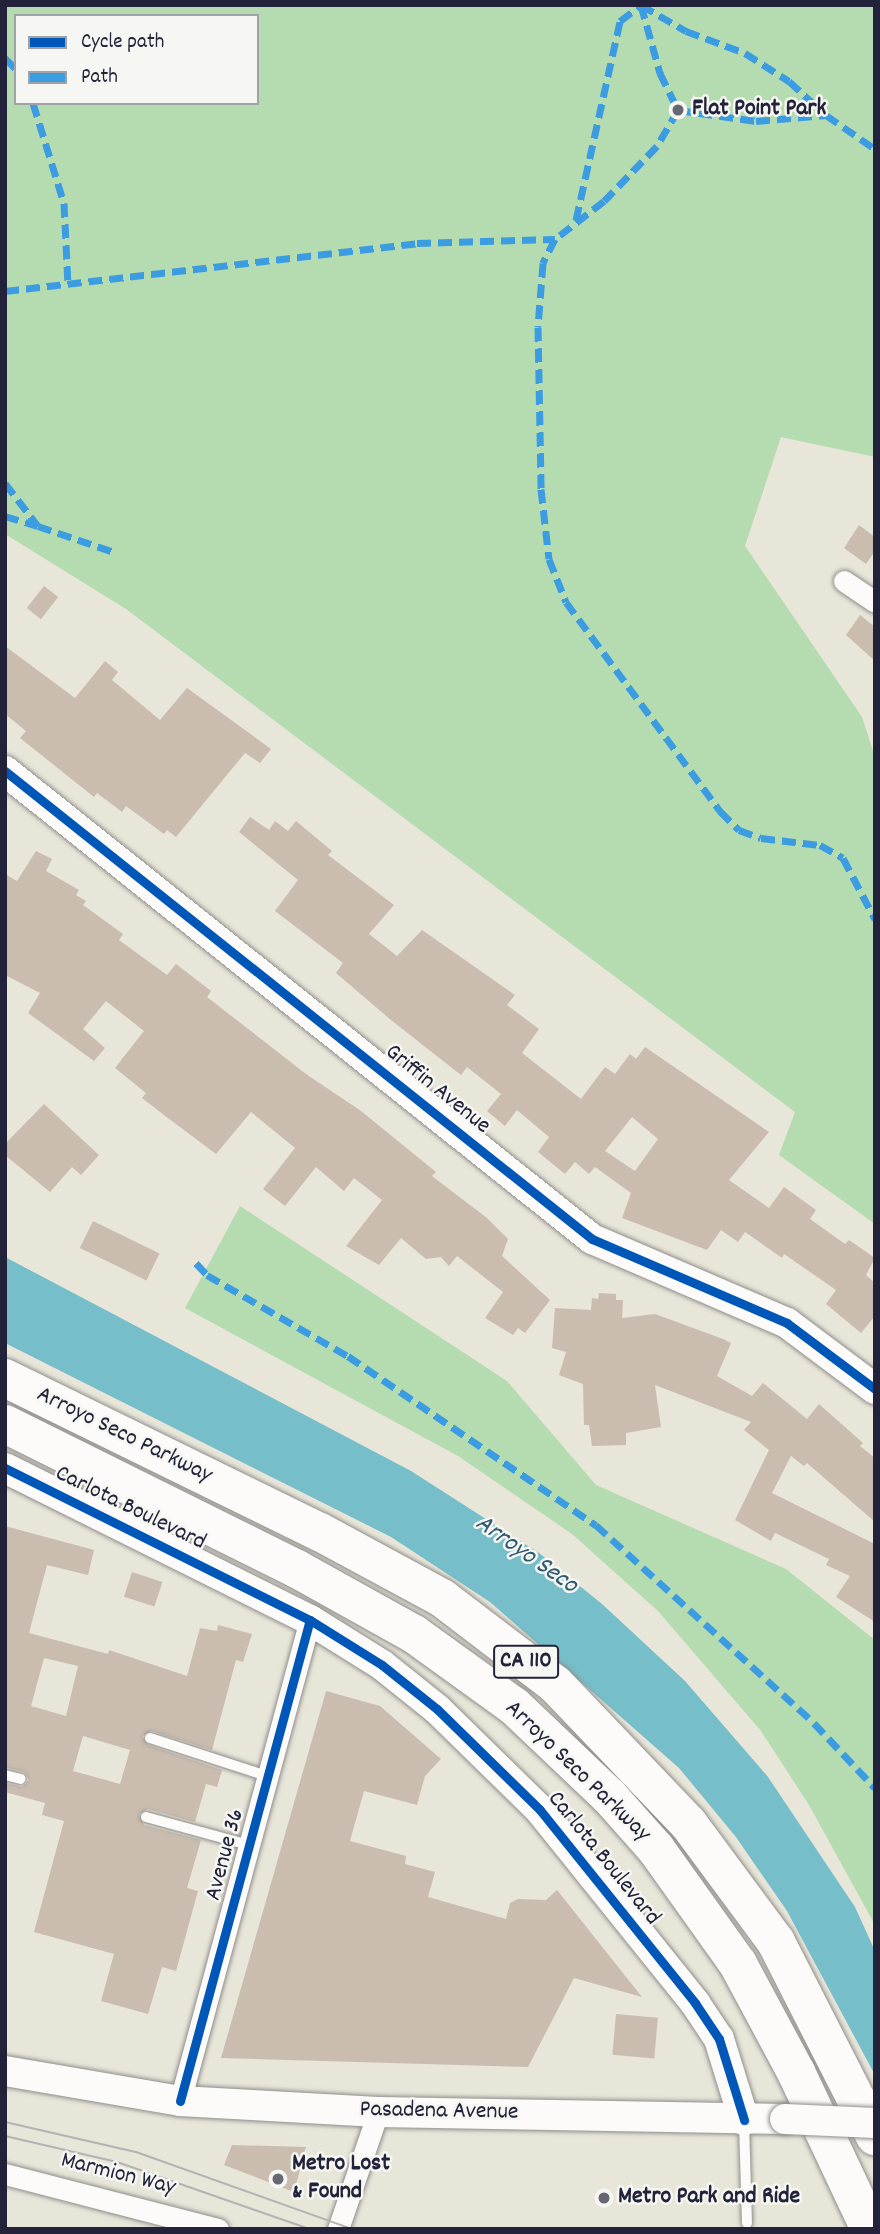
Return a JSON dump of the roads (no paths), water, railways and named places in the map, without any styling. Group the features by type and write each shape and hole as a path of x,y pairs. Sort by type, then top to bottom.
{"highway":[{"name":"Arroyo Seco Parkway","path":"5,1378 320,1532 442,1598 555,1684 688,1823 776,1942 875,2136"},
{"name":"Arroyo Seco Parkway","path":"5,1424 298,1569 414,1634 514,1706 609,1796 656,1849 738,1964 796,2072 870,2229"}],"street":[{"path":"844,581 875,602"},
{"name":"Griffin Avenue","path":"5,771 592,1239 787,1323 875,1389"},
{"name":"Carlota Boulevard","path":"5,1468 310,1620 382,1665 438,1709 540,1810 719,2039 744,2120"},
{"name":"Avenue 36","path":"180,2101 310,1620"},
{"name":"Pasadena Avenue","path":"5,2071 180,2101 379,2112 875,2123"},
{"path":"338,2229 379,2112"},
{"name":"Marmion Way","path":"5,2174 218,2229"}],"lane":[{"path":"150,1738 267,1776"},
{"path":"5,1774 21,1779"},
{"path":"146,1817 249,1845"},
{"path":"744,2120 747,2223"}],"water":[{"name":"Arroyo Seco","path":"5,1257 411,1471 539,1553 602,1604 685,1681 768,1777 855,1907 875,1951 875,2075 787,1911 736,1837 679,1768 490,1602 391,1537 5,1343"}],"tram line":[{"path":"5,2122 136,2152 352,2229"},
{"path":"5,2136 117,2162 309,2229"}],"place":[{"name":"Flat Point Park","path":"678,110"},
{"name":"Metro Lost & Found","path":"278,2179"},
{"name":"Metro Park and Ride","path":"604,2198"}]}
